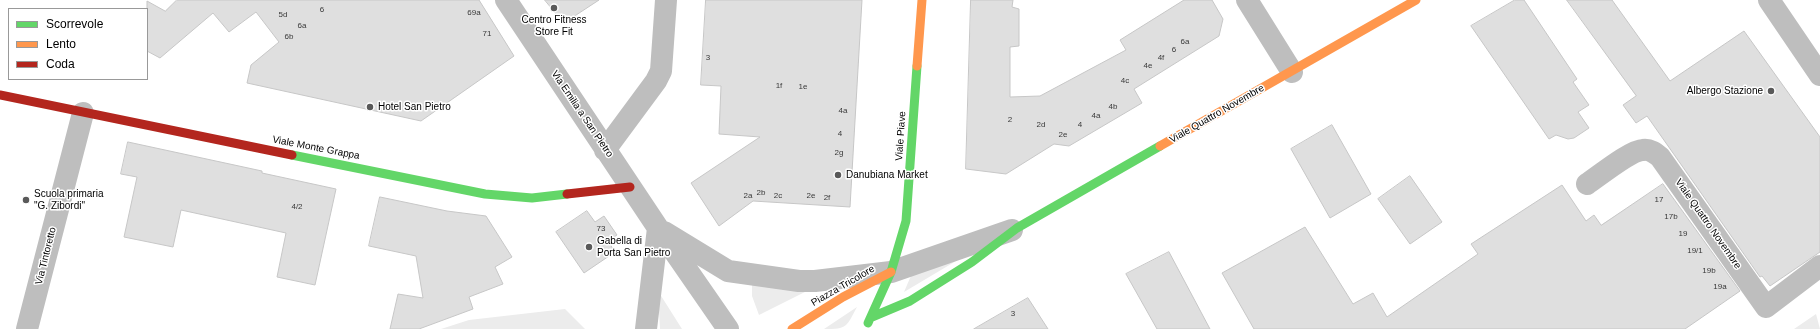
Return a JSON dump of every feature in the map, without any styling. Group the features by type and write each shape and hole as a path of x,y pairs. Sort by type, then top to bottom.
{"street":[{"name":"Via Emilia a San Pietro","path":"506,0 605,150 728,329"},
{"path":"605,150 656,81 661,71 666,0"},
{"name":"Viale Piave","path":"891,272 906,221 922,0"},
{"path":"1247,0 1292,72"},
{"name":"Viale Quattro Novembre","path":"872,317 910,302 972,262 1017,228 1416,0"},
{"path":"1769,0 1820,75"},
{"name":"Viale Monte Grappa","path":"0,94 83,113 485,194 532,198 630,187"},
{"name":"Via Tintoretto","path":"27,329 83,113"},
{"name":"Viale Quattro Novembre","path":"1587,184 1636,151 1648,150 1654,152 1660,157 1766,307 1820,266"},
{"name":"Via Emilia a San Pietro","path":"658,228 728,270 799,281 891,272"},
{"path":"646,329 658,228"},
{"name":"Viale Quattro Novembre","path":"891,272 1017,228"},
{"name":"Piazza Tricolore","path":"863,329 872,317 891,272"},
{"name":"Piazza Tricolore","path":"792,329 844,297 891,272"}],"shaded area":[{"path":"988,242 904,292 913,271"},
{"path":"752,285 805,292 759,315 752,296"},
{"path":"658,291 682,329 660,329"},
{"path":"857,307 851,319 845,326 824,329"},
{"path":"565,309 585,329 441,329 469,320"},
{"path":"1816,314 1820,329 1794,329"}],"building":[{"path":"177,0 479,0 514,56 421,121 247,83 251,65 279,42 256,12 229,32 213,13 160,58 148,52 147,1 165,11"},
{"path":"545,0 599,0 564,23"},
{"path":"706,0 862,0 850,207 753,201 719,226 691,183 760,137 719,134 721,86 701,85"},
{"path":"971,0 1013,0 1012,7 1019,9 1019,46 1010,47 1010,97 1040,96 1126,50 1120,40 1184,0 1212,0 1223,19 1219,36 1134,89 1142,103 1069,146 1054,144 1006,174 966,169"},
{"path":"1515,0 1524,0 1577,79 1573,82 1589,105 1578,112 1589,128 1574,138 1568,139 1556,135 1549,139 1471,26"},
{"path":"1567,0 1612,0 1670,81 1744,31 1820,137 1820,252 1770,286 1762,276 1760,277 1647,116 1636,123 1623,105 1636,96"},
{"path":"1332,125 1371,194 1330,218 1291,149"},
{"path":"128,142 262,171 262,173 336,189 315,285 277,277 286,233 181,210 173,247 124,237 137,177 121,174"},
{"path":"1410,176 1442,222 1410,244 1378,199"},
{"path":"1663,184 1740,291 1685,329 1254,329 1222,273 1305,227 1353,304 1373,293 1387,317 1478,254 1471,244 1562,185 1586,221 1594,215 1601,225"},
{"path":"380,197 447,211 486,216 512,257 495,267 503,284 469,297 473,309 419,329 390,329 398,294 423,298 416,256 369,246"},
{"name":"Gabella di Porta San Pietro","path":"587,211 595,222 604,216 617,235 608,241 615,252 584,273 556,232"},
{"path":"1169,252 1210,329 1157,329 1126,274"},
{"path":"1028,298 1048,329 974,329"}],"traffic: fast":[{"path":"868,323 891,272 906,221 917,66"},
{"path":"872,317 910,301 972,262 1017,228 1160,146"},
{"path":"292,155 485,194 532,198 567,194"}],"traffic: slow":[{"path":"917,66 922,0"},
{"path":"1160,146 1416,0"},
{"path":"792,329 843,297 891,272"}],"traffic: jam":[{"path":"0,95 292,155"},
{"path":"567,194 630,187"}],"place":[{"name":"Centro Fitness Store Fit","path":"554,8"},
{"name":"Albergo Stazione","path":"1771,91"},
{"name":"Hotel San Pietro","path":"370,107"},
{"name":"Danubiana Market","path":"838,175"},
{"name":"Scuola primaria \"G. Zibordi\"","path":"26,200"},
{"name":"Gabella di Porta San Pietro","path":"589,247"}]}
